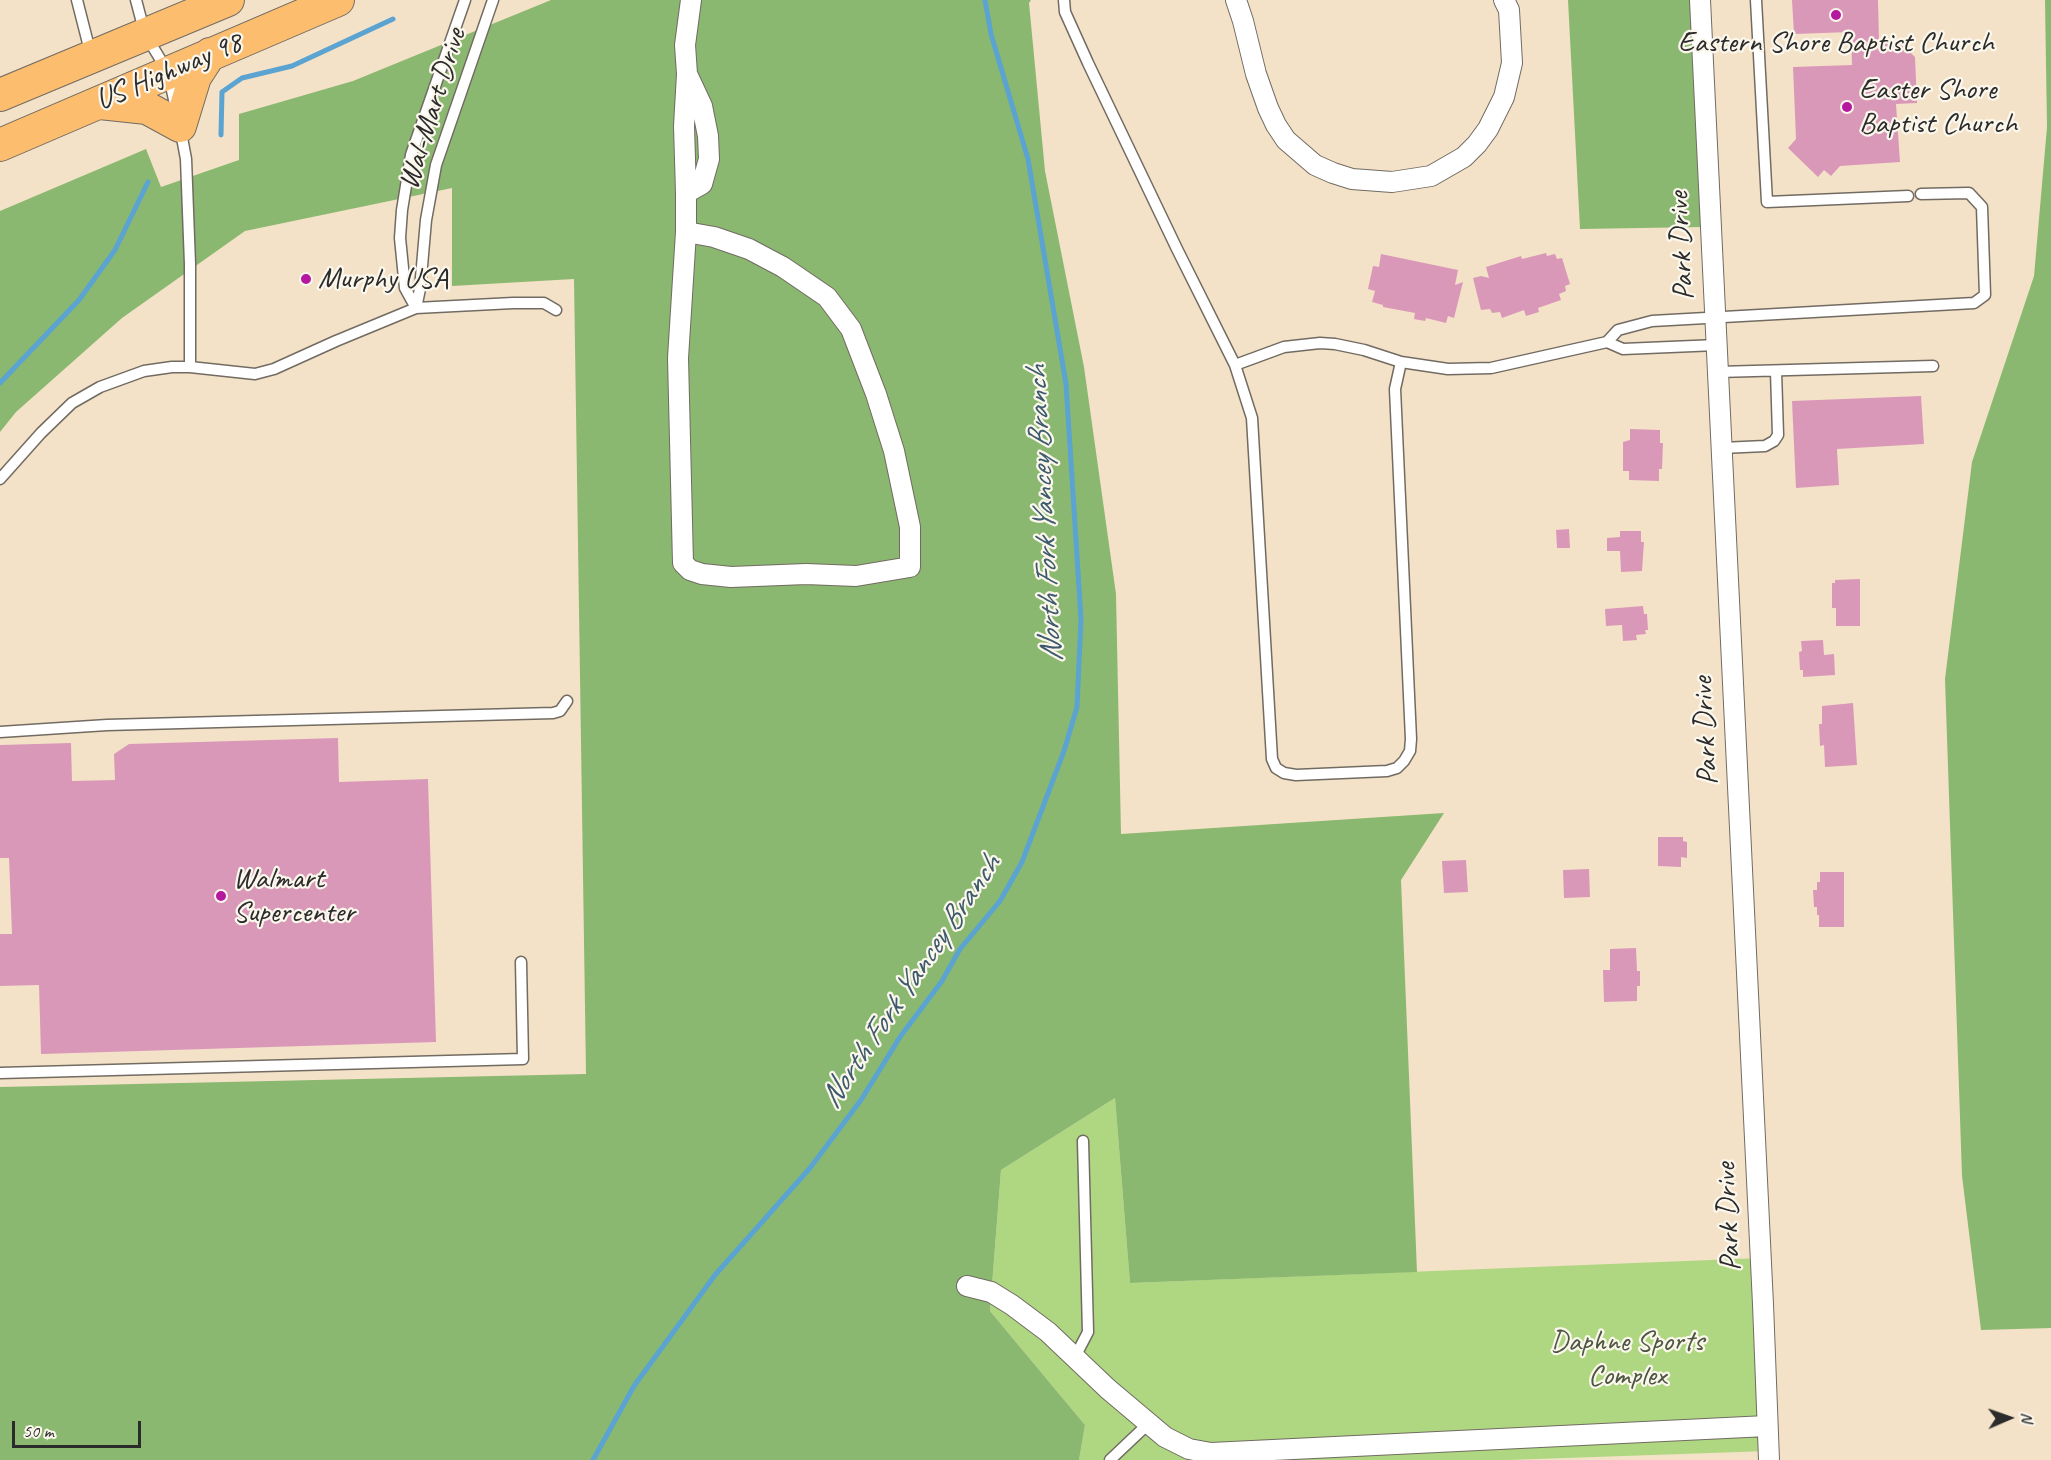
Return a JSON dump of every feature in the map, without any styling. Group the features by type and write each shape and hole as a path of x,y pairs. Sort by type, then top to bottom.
{"main road":[{"name":"US Highway 98","path":"2,89 92,57 228,0"},
{"name":"US Highway 98","path":"0,145 338,0"},
{"path":"97,103 147,108 180,126 195,77 210,54"}],"street":[{"path":"686,232 714,237 748,249 783,267 827,297 851,329 876,394 894,451 910,527 910,567 856,576 806,574 731,577 702,574 690,570 683,563 678,358 686,232 684,126 687,74 685,45 691,0"},
{"path":"1236,0 1256,74 1268,108 1286,140 1316,165 1333,173 1352,178 1392,182 1431,176 1464,157 1488,129 1504,97 1512,63 1509,9 1504,0"},
{"name":"Park Drive","path":"1701,0 1769,1460"},
{"path":"967,1286 991,1292 1048,1332 1164,1437 1189,1449 1211,1453 1767,1426"}],"lane":[{"path":"77,0 92,57"},
{"path":"136,0 145,34 168,72 186,159 190,367"},
{"name":"Wal-Mart Drive","path":"416,308 405,288 400,238 402,210 411,155 465,0"},
{"name":"Wal-Mart Drive","path":"416,308 423,266 426,219 436,165 493,0"},
{"path":"1064,0 1068,19 1088,63 1177,249 1236,365 1252,418 1272,759 1275,768 1284,773 1310,775 1388,771 1397,768 1410,751 1395,389 1401,362"},
{"path":"1756,0 1767,202 1908,196"},
{"path":"1236,365 1284,347 1320,343 1358,349 1401,362 1448,369 1491,368 1607,342 1618,330 1652,321 1974,303 1985,295 1982,207 1969,193 1921,194"},
{"path":"0,479 41,432 72,403 100,387 144,371 190,367 255,374 274,369 336,340 416,308 544,303 556,310"},
{"path":"1607,342 1623,349 1717,345"},
{"path":"1718,372 1933,366"},
{"path":"1722,448 1766,446 1774,441 1778,435 1776,371"},
{"path":"0,732 107,725 553,713 560,711 567,701"},
{"path":"0,1073 523,1059 521,962"},
{"path":"1075,1357 1088,1332 1083,1141"},
{"path":"1110,1460 1148,1424"}],"green space":[{"path":"551,0 1031,0 1029,3 1045,171 1084,367 1116,594 1121,834 1444,813 1401,880 1417,1272 1130,1283 1115,1098 1001,1170 990,1311 1085,1425 1079,1460 0,1460 0,1087 586,1074 574,279 452,286 452,188 245,231 122,318 16,412 0,432 0,211 146,149 161,187 239,160 239,114 353,81"},
{"path":"1568,0 1693,0 1703,227 1580,229"},
{"path":"2045,0 2051,0 2051,1328 1981,1330 1962,1176 1945,679 1972,462 2034,276 2047,127"},
{"name":"Daphne Sports Complex","path":"1115,1098 1130,1283 1761,1258 1768,1451 1508,1460 1079,1460 1085,1425 990,1311 1001,1170"}],"building":[{"name":"Easter Shore Baptist Church","path":"1792,0 1878,0 1879,41 1898,41 1915,57 1917,103 1896,104 1900,162 1840,166 1831,176 1824,170 1818,177 1788,148 1796,139 1793,67 1852,65 1851,32 1794,34"},
{"path":"1546,253 1547,256 1555,254 1557,259 1562,258 1570,284 1565,286 1566,291 1559,294 1561,300 1538,308 1539,312 1526,316 1524,310 1502,318 1500,312 1492,313 1490,309 1481,310 1473,278 1481,276 1489,278 1486,267 1521,256 1522,259"},
{"path":"1381,254 1458,270 1455,285 1463,282 1454,318 1448,316 1446,323 1426,318 1425,321 1414,319 1415,313 1383,307 1383,305 1372,302 1375,291 1368,289 1373,266 1379,267"},
{"path":"1921,396 1924,444 1837,449 1839,485 1796,488 1792,401"},
{"path":"1630,429 1660,430 1660,443 1663,443 1659,481 1629,480 1629,471 1623,471 1623,442 1630,440"},
{"path":"1569,529 1570,548 1557,548 1556,530"},
{"path":"1620,531 1641,531 1641,542 1644,542 1642,571 1621,572 1620,551 1607,551 1607,538 1620,537"},
{"path":"1860,579 1860,626 1836,626 1836,608 1832,608 1832,583 1835,583 1835,580"},
{"path":"1643,606 1644,614 1647,614 1648,630 1645,630 1646,634 1636,635 1637,640 1623,641 1622,625 1606,626 1605,609"},
{"path":"1823,640 1824,655 1834,654 1835,675 1803,677 1803,670 1800,670 1799,652 1802,651 1801,641"},
{"path":"1853,703 1857,765 1825,767 1824,745 1820,746 1819,724 1822,724 1822,706"},
{"name":"Walmart Supercenter","path":"338,738 339,782 428,779 436,1042 41,1054 39,985 0,986 0,934 12,934 9,858 0,858 0,745 71,743 72,781 115,780 114,754 129,744"},
{"path":"1658,837 1683,837 1683,841 1687,842 1687,858 1681,857 1681,867 1658,866"},
{"path":"1466,860 1468,892 1444,893 1442,861"},
{"path":"1589,869 1590,897 1564,898 1563,870"},
{"path":"1820,872 1844,872 1844,927 1819,927 1819,915 1817,915 1817,907 1814,907 1813,890 1817,890"},
{"path":"1636,948 1637,971 1640,971 1637,1001 1604,1002 1603,970 1610,970 1610,949"}],"waterway":[{"name":"North Fork Yancey Branch","path":"593,1460 634,1386 715,1275 810,1168 861,1100 900,1037 942,981 960,949 1000,901 1022,862 1064,751 1077,707 1081,619 1066,384 1028,159 991,34 985,0"},
{"path":"221,135 222,92 242,78 292,66 393,19"},
{"path":"0,383 79,300 115,250 148,182"}],"place":[{"name":"Eastern Shore Baptist Church","path":"1836,15"},
{"name":"Easter Shore Baptist Church","path":"1847,107"},
{"name":"Murphy USA","path":"306,279"},
{"name":"Walmart Supercenter","path":"221,896"}]}
